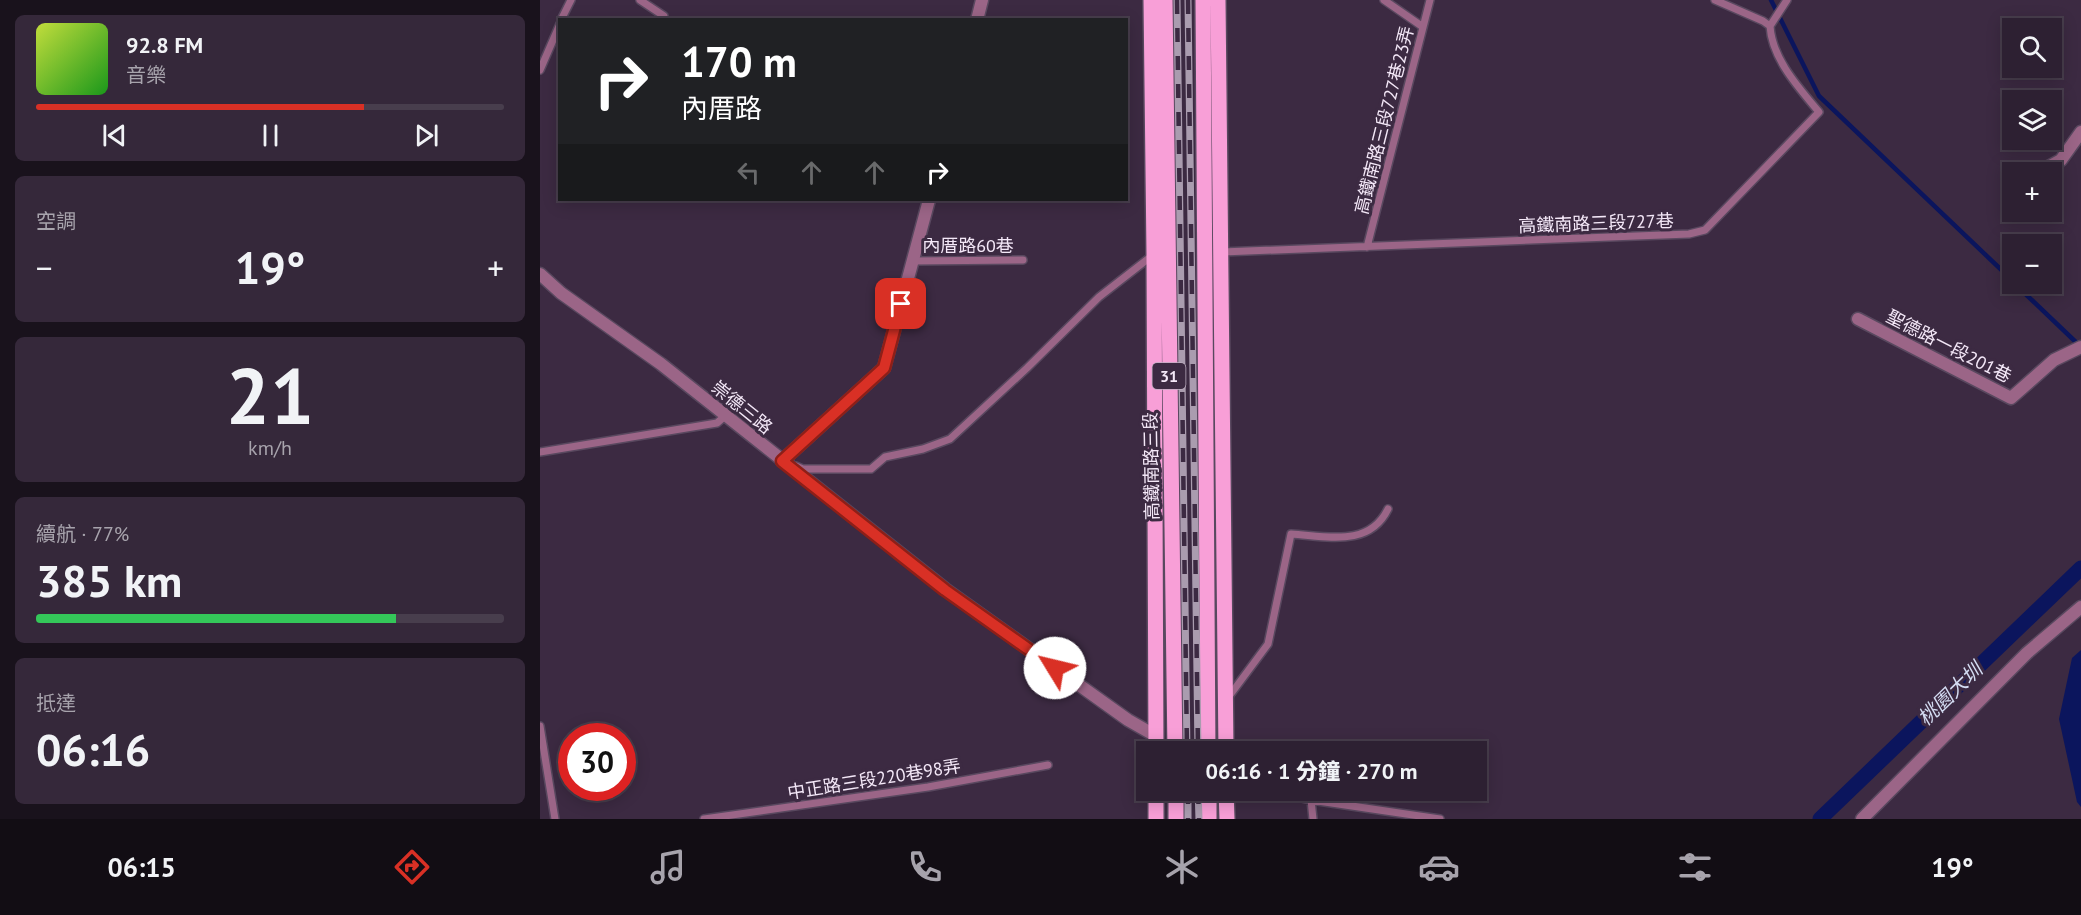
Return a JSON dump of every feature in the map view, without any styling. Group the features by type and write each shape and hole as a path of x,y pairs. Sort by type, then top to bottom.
{"main road":[{"name":"高鐵南路三段","path":"1150,0 1154,254 1156,741"},
{"name":"高鐵南路三段","path":"1166,0 1175,741"},
{"name":"31","path":"1203,0 1208,741"},
{"path":"1218,0 1226,741"},
{"path":"1153,374 1170,428"},
{"path":"1156,801 1156,819"},
{"path":"1176,801 1176,819"},
{"path":"1209,801 1209,819"},
{"path":"1226,801 1227,819"}],"street":[{"path":"978,18 982,0"},
{"path":"2057,162 2081,132"},
{"path":"782,461 884,368 929,201"},
{"name":"崇德三路","path":"540,274 561,292 661,364 945,590 1128,720 1152,741"},
{"name":"聖德路一段201巷","path":"1858,319 2011,398 2054,360 2079,349"},
{"path":"1862,819 2027,653 2081,608"}],"lane":[{"path":"562,18 571,0"},
{"path":"640,0 664,18"},
{"path":"1384,0 1423,27"},
{"name":"高鐵南路三段727巷23弄","path":"1367,247 1430,0"},
{"path":"1715,0 1770,26 1786,2"},
{"name":"高鐵南路三段727巷","path":"1222,252 1689,234 1705,230 1819,112 1794,82 1771,38 1770,26"},
{"path":"540,70 558,27"},
{"path":"782,461 803,469 871,469 885,457 923,449 950,439 1099,297 1154,254"},
{"name":"內厝路60巷","path":"912,261 1023,260"},
{"path":"540,452 717,423 725,416"},
{"path":"1226,701 1268,644 1291,534 1348,537 1376,527 1388,509"},
{"path":"540,726 555,819"},
{"name":"中正路三段220巷98弄","path":"704,819 928,787 1048,765"},
{"path":"1311,801 1314,819"},
{"path":"1318,801 1440,819"}],"shaded area":[{"path":"2081,650 2081,807 2077,802 2059,719 2072,658"}],"waterway":[{"path":"1771,0 1819,96 2002,271"},
{"path":"2025,294 2080,346"},
{"name":"桃園大圳","path":"1820,819 2081,568"}],"railway":[{"path":"1177,0 1187,741"},
{"path":"1188,0 1198,741"},
{"path":"1188,801 1188,819"},
{"path":"1198,801 1199,819"}],"route":[{"path":"901,304 884,368 782,461 945,590 1055,668"}]}
